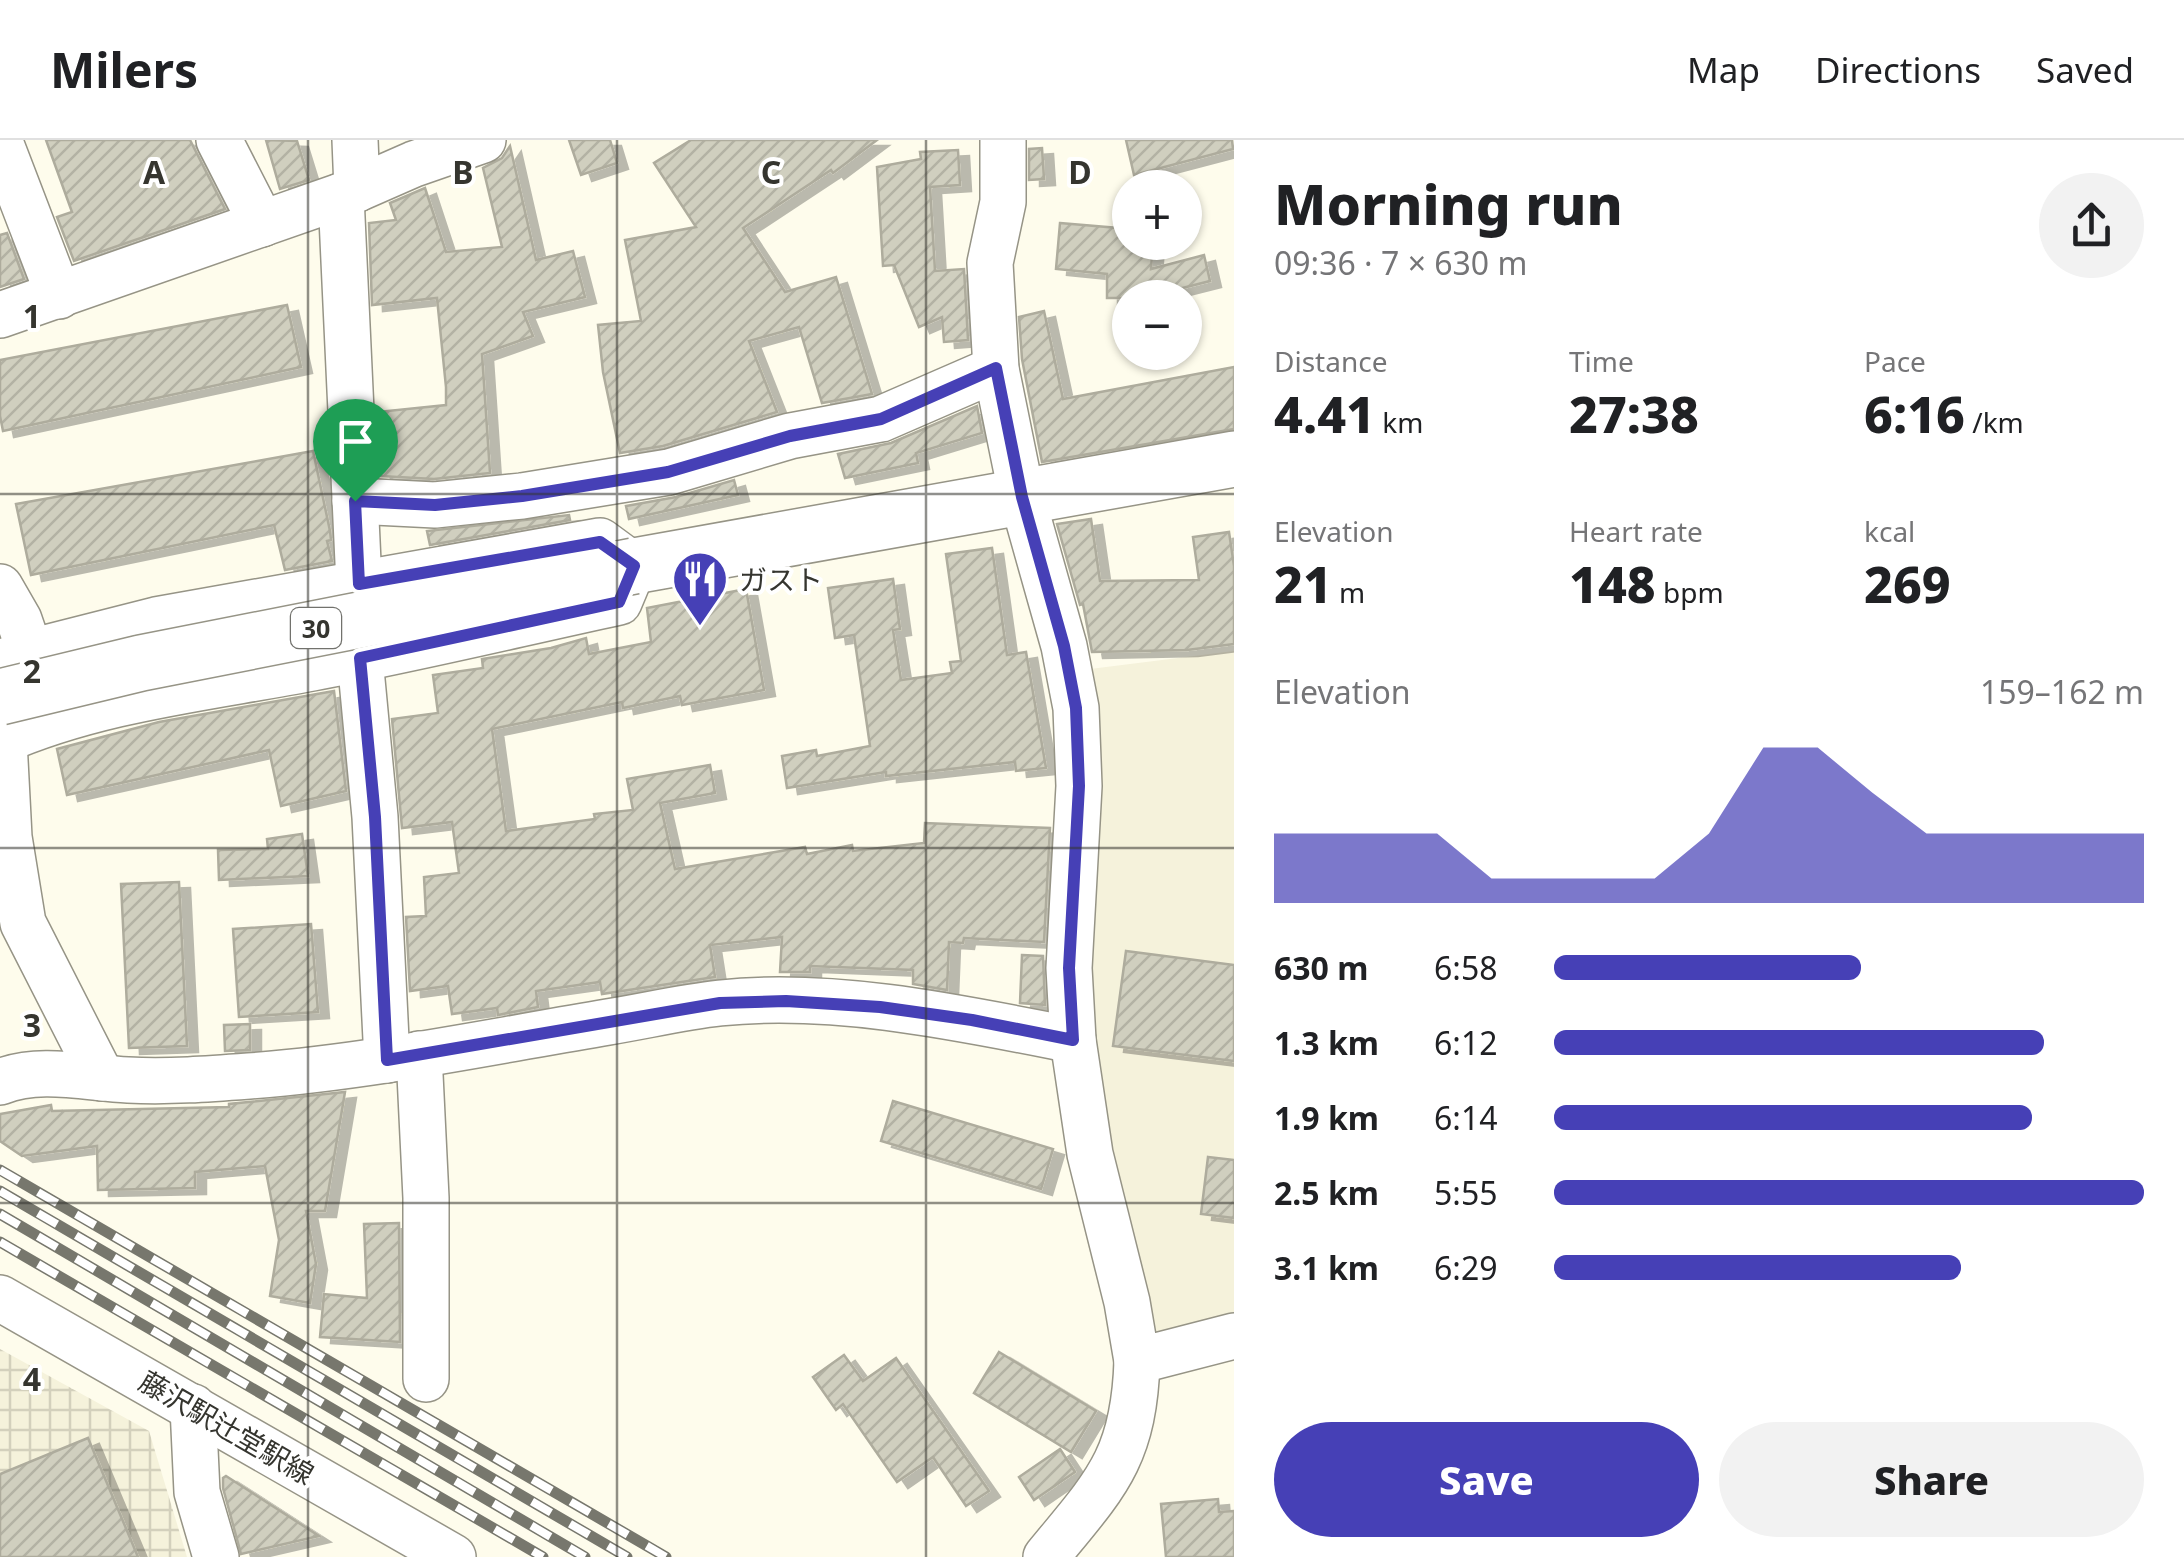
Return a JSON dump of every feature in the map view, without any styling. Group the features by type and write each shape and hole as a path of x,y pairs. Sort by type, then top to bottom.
{"main road":[{"name":"30","path":"1,727 142,663 634,566 1234,459"}],"street":[{"path":"218,140 262,224"},
{"path":"355,140 349,192 359,584"},
{"path":"0,315 262,224 483,140"},
{"path":"1003,140 1003,202 990,263 996,368 1022,497 1064,646 1076,708 1079,786 1069,968 1073,1040 1090,1154 1128,1302 1137,1361 1136,1405 1125,1445 1104,1488 1046,1557"},
{"path":"0,142 59,296"},
{"path":"355,501 435,505 668,472 790,436 881,419 996,368"},
{"path":"0,586 19,620 15,658 156,620 600,542 634,566 619,602 360,658 158,696 29,728 1,727 9,837 23,924 102,1078"},
{"path":"360,658 403,1057 426,1198 426,1379"},
{"path":"0,1082 42,1074 209,1080 403,1057 720,1003 880,1007 1073,1040"},
{"name":"藤沢駅辻堂駅線","path":"0,1298 453,1557"},
{"path":"1137,1361 1234,1336"},
{"path":"193,1406 198,1492 216,1557"}],"shaded area":[{"path":"1234,651 1234,1314 1156,1333 1115,1161 1097,1061 1090,958 1101,757 1098,705 1090,669"},
{"path":"0,1349 149,1431 187,1557 0,1557"}],"building":[{"path":"46,140 190,140 225,209 74,261 57,217 72,212"},
{"path":"266,140 297,141 309,180 280,189"},
{"path":"569,140 610,140 617,163 581,175"},
{"path":"691,140 877,140 833,173 831,170 743,228 785,292 836,277 872,394 822,403 799,327 749,341 777,412 663,446 620,453 603,372 598,325 641,321 625,240 696,227 654,163"},
{"path":"1126,140 1232,140 1233,149 1153,170 1133,170"},
{"path":"510,146 536,260 573,251 585,297 523,312 533,336 482,354 490,473 434,479 380,476 377,412 446,405 446,387 437,298 372,305 369,223 396,220 390,203 425,188 446,252 502,247 483,168 502,158"},
{"path":"1042,148 1044,179 1029,180 1029,149"},
{"path":"958,150 960,185 930,187 935,271 964,269 968,340 944,342 942,317 919,327 894,265 883,266 877,167 921,159 920,152"},
{"path":"1060,223 1112,227 1112,260 1152,260 1151,269 1202,260 1204,255 1210,281 1112,280 1112,298 1107,298 1107,274 1056,269"},
{"path":"7,233 24,279 0,287 0,235"},
{"path":"287,305 301,367 3,431 0,360"},
{"path":"1044,311 1063,399 1234,367 1234,429 1042,462 1022,359 1019,317"},
{"path":"977,406 982,433 916,453 918,463 845,478 838,454 891,443"},
{"path":"313,451 330,531 331,540 327,541 332,561 285,570 274,525 31,575 16,504"},
{"path":"734,480 738,495 629,519 626,506"},
{"path":"569,515 570,520 430,545 427,531"},
{"path":"1091,519 1100,581 1199,580 1193,537 1229,532 1234,566 1234,644 1187,650 1092,652 1083,604 1080,605 1057,524"},
{"path":"992,548 1007,655 1026,652 1046,768 1016,771 1015,762 886,776 886,772 787,788 782,756 816,750 817,756 870,746 854,635 835,638 828,588 893,579 900,629 893,630 901,680 952,673 950,662 961,661 946,554"},
{"path":"746,589 764,690 682,705 680,696 623,708 622,702 492,729 506,831 633,810 627,779 710,765 715,793 660,803 675,869 805,847 807,854 852,845 853,851 924,843 925,823 1050,828 1044,942 964,938 963,943 949,942 947,990 913,984 913,970 810,966 810,972 780,972 782,937 710,945 715,977 602,994 600,982 536,991 538,1007 498,1015 497,1008 452,1014 448,986 410,991 406,917 426,916 424,877 459,873 452,822 402,828 392,719 438,713 433,675 483,668 482,659 586,638 589,654 651,642 647,608"},
{"path":"334,691 346,791 281,806 269,750 67,795 57,749 159,722"},
{"path":"302,834 308,876 219,880 218,850 268,849 267,839"},
{"path":"179,882 187,1046 129,1048 121,884"},
{"path":"311,924 318,1012 239,1017 233,929"},
{"path":"1126,951 1234,965 1234,1061 1113,1046"},
{"path":"1022,955 1043,956 1045,1005 1020,1003"},
{"path":"250,1024 250,1050 225,1051 224,1025"},
{"path":"345,1092 325,1211 306,1211 316,1264 310,1303 270,1296 279,1240 265,1166 195,1172 195,1188 98,1190 97,1146 22,1156 0,1141 0,1114 51,1105 52,1111 229,1107"},
{"path":"893,1101 1053,1149 1041,1189 881,1141"},
{"path":"1208,1157 1234,1160 1234,1218 1201,1214"},
{"path":"399,1223 400,1342 320,1337 324,1294 367,1298 364,1224"},
{"path":"999,1352 1096,1411 1071,1452 974,1393"},
{"path":"844,1355 863,1381 896,1358 989,1491 966,1506 933,1457 897,1482 843,1404 836,1410 813,1377"},
{"path":"88,1438 138,1557 0,1557 0,1474"},
{"path":"1060,1449 1075,1472 1034,1500 1019,1477"},
{"path":"226,1476 319,1536 241,1554 223,1488"},
{"path":"1218,1499 1219,1512 1234,1511 1234,1557 1166,1557 1161,1504"}],"railway":[{"path":"0,1170 666,1557"},
{"path":"0,1191 627,1557"},
{"path":"0,1214 585,1557"},
{"path":"0,1242 543,1557"}],"place":[{"name":"ガスト","path":"700,628"}],"route":[{"path":"996,368 1022,497 1064,646 1076,708 1080,754 1069,968 1073,1040 880,1007 786,1001 720,1003 387,1060 375,817 360,658 619,602 634,566 600,542 359,584 355,501 435,505 522,496 668,472 790,436 881,419 996,368"}]}
